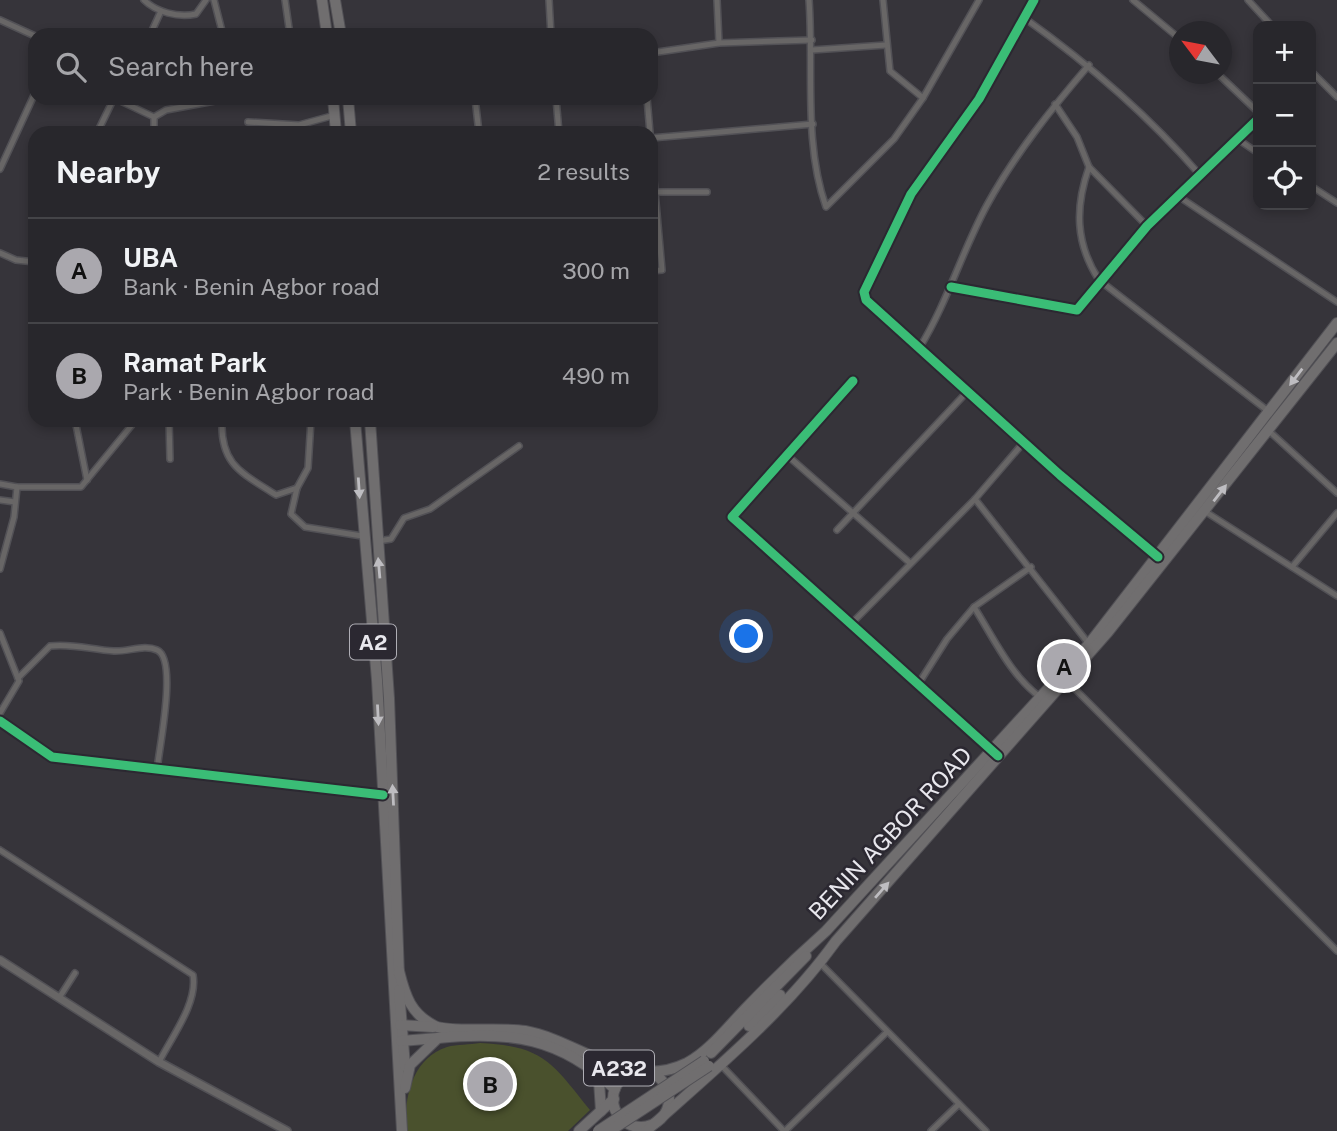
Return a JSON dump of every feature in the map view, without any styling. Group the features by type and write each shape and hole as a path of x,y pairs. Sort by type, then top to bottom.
{"highway":[{"path":"322,0 326,28"},
{"path":"335,0 340,28"},
{"path":"334,105 336,126"},
{"path":"349,105 350,126"},
{"name":"BENIN AGBOR ROAD","path":"646,1131 711,1064 820,963 1040,697 1088,644 1337,323"},
{"name":"BENIN AGBOR ROAD","path":"438,1033 525,1031 548,1038 616,1068 637,1071 671,1068 705,1051 783,969 826,931 1066,680 1206,512 1337,343"},
{"name":"A2","path":"355,427 362,536 377,680 383,795 392,864 399,971"},
{"name":"A2","path":"370,427 389,698 392,864 404,1131"},
{"path":"598,1131 711,1064 826,931"},
{"path":"610,1131 711,1064 836,941"},
{"path":"399,971 399,1025 438,1033 521,1037 556,1049 594,1071 615,1094 618,1114 630,1124 645,1126 659,1120 668,1106 667,1090 653,1074 637,1071 624,1077 615,1094 601,1111 579,1131"},
{"path":"399,971 409,1004 438,1033"},
{"path":"404,1131 405,1079 400,1041 438,1033"},
{"path":"405,1079 410,1065 438,1033"},
{"path":"594,1071 599,1081 601,1111"}],"street":[{"path":"144,0 161,11 187,16 196,14 206,0"},
{"path":"214,0 221,28"},
{"path":"285,0 289,28"},
{"path":"549,0 551,28"},
{"path":"717,0 719,43"},
{"path":"809,0 813,50 813,124 820,189 826,207 894,139 923,98 979,0"},
{"path":"883,0 890,71 923,98"},
{"path":"1034,0 979,99 911,194 866,284 866,300 1157,557"},
{"path":"1133,0 1169,30"},
{"path":"1248,0 1267,21"},
{"path":"153,28 161,11"},
{"path":"1023,17 1089,65 1171,141 1200,175"},
{"path":"0,20 28,33"},
{"path":"658,52 719,43 812,40"},
{"path":"813,50 886,45"},
{"path":"920,347 951,287 987,205 1055,104 1089,65"},
{"path":"1316,76 1337,97"},
{"path":"1229,84 1253,107"},
{"path":"1055,104 1077,137 1089,167 1147,226"},
{"path":"0,169 29,105"},
{"path":"100,126 111,105"},
{"path":"129,105 154,117"},
{"path":"154,117 166,110 193,105"},
{"path":"476,105 479,126"},
{"path":"557,105 558,126"},
{"path":"648,105 649,126"},
{"path":"248,122 299,125 335,115"},
{"path":"154,117 154,126"},
{"path":"658,134 813,124"},
{"path":"951,287 1077,310 1099,280 1147,226 1253,125"},
{"path":"1239,140 1253,150"},
{"path":"1089,167 1080,194 1080,232 1087,262 1099,280 1270,411"},
{"path":"1316,189 1337,203"},
{"path":"658,192 707,192"},
{"path":"1178,196 1337,302"},
{"path":"658,225 662,270 658,270"},
{"path":"0,253 16,260 28,261"},
{"path":"853,381 732,517 995,753"},
{"path":"837,530 967,392"},
{"path":"76,427 87,480"},
{"path":"0,484 75,489 87,480 130,427"},
{"path":"169,427 170,459"},
{"path":"222,427 221,442 233,464 276,495 297,488"},
{"path":"311,427 308,468 297,488 291,514 305,527 362,536"},
{"path":"1269,430 1337,492"},
{"path":"852,623 975,499 1024,442"},
{"path":"377,541 391,538 404,518 430,509 519,446"},
{"path":"788,456 910,563"},
{"path":"0,569 17,487"},
{"path":"975,499 1031,567 1088,644"},
{"path":"0,500 15,502"},
{"path":"1206,512 1337,596"},
{"path":"1292,568 1337,513"},
{"path":"919,684 947,639 974,607 1031,567"},
{"path":"974,607 1030,690 1040,697"},
{"path":"0,633 18,678"},
{"path":"0,713 15,689 18,678 50,646 73,645 116,652 159,651 166,659 168,676 156,770"},
{"path":"1066,680 1337,951"},
{"path":"0,721 52,757 383,795"},
{"path":"0,850 193,975 195,985 191,999 159,1062"},
{"path":"0,960 159,1062 286,1131"},
{"path":"820,963 986,1131"},
{"path":"59,998 75,973"},
{"path":"711,1064 785,1131 887,1032"},
{"path":"931,1131 959,1104"}],"green space":[{"path":"480,1043 519,1048 545,1060 566,1080 590,1110 568,1131 406,1131 406,1106 412,1082 425,1061 447,1047"}],"cycle path":[{"path":"1034,0 979,99 911,194 864,292 866,300 1060,475 1158,557"},
{"path":"951,287 1077,310 1147,226 1253,124"},
{"path":"853,381 732,517 998,756"},
{"path":"0,721 52,757 383,795"}],"place":[{"name":"UBA","path":"1064,666"},
{"name":"Ramat Park","path":"490,1084"}]}
